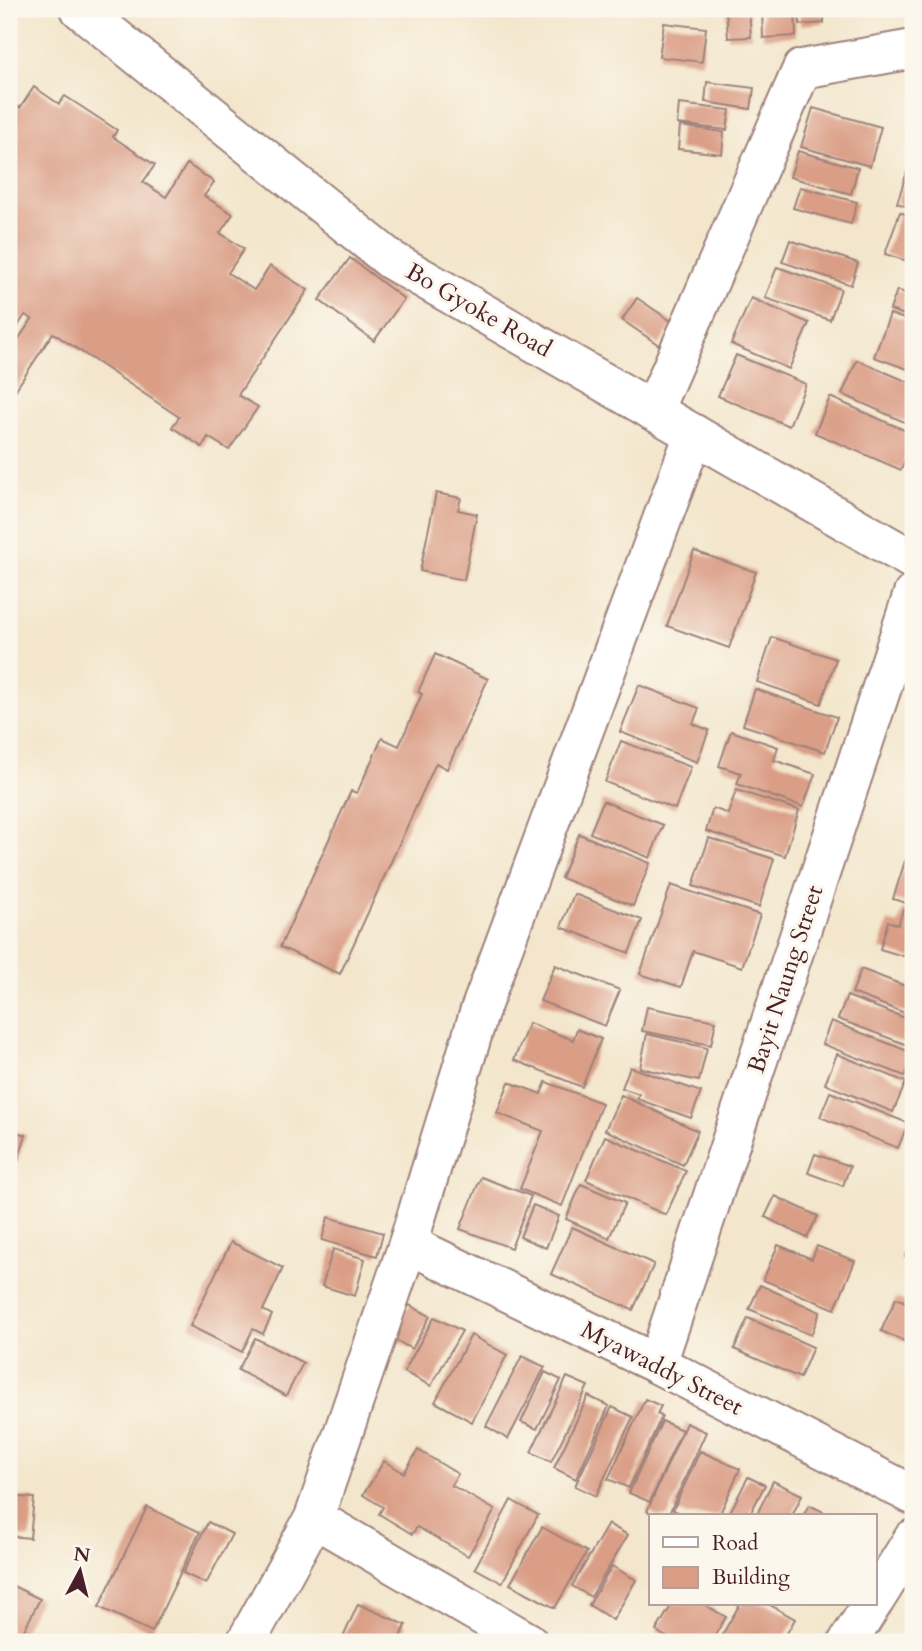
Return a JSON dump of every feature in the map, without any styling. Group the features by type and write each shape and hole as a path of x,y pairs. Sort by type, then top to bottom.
{"street":[{"name":"Bo Gyoke Road","path":"80,9 391,260 913,560"},
{"path":"653,411 802,69 913,49"},
{"path":"246,1642 314,1517 408,1244 480,1010 694,434"},
{"name":"Bayit Naung Street","path":"657,1364 913,594"},
{"name":"Myawaddy Street","path":"408,1244 657,1364 913,1495"},
{"path":"314,1517 528,1642"},
{"path":"876,1599 913,1539"},
{"path":"848,1642 871,1606"}],"building":[{"path":"726,9 749,9 751,37 728,38"},
{"path":"762,9 795,9 796,36 763,38"},
{"path":"799,9 824,9 824,23 800,25"},
{"path":"832,9 864,9 864,13 832,13"},
{"path":"871,9 889,9 889,14 870,13"},
{"path":"664,23 706,28 702,62 659,57"},
{"path":"707,82 754,88 751,109 705,102"},
{"path":"34,87 59,104 65,96 117,130 113,137 155,165 143,182 166,197 187,164 214,182 204,196 233,214 220,233 244,249 228,273 254,290 270,266 308,290 238,395 258,407 229,450 208,437 202,447 172,427 179,417 53,333 9,400 9,353 32,319 25,315 9,340 9,101 20,108"},
{"path":"679,104 730,110 727,130 677,124"},
{"path":"813,108 881,127 870,166 801,147"},
{"path":"680,126 724,132 722,154 678,149"},
{"path":"798,151 858,168 851,194 790,177"},
{"path":"909,166 913,167 913,209 897,203"},
{"path":"800,187 857,202 851,224 793,208"},
{"path":"900,212 913,217 913,263 885,254"},
{"path":"790,240 858,263 851,285 782,262"},
{"path":"350,258 404,299 374,341 319,300"},
{"path":"777,267 841,289 830,320 765,298"},
{"path":"897,290 913,296 913,318 890,310"},
{"path":"637,298 674,323 659,345 622,320"},
{"path":"751,298 809,323 789,369 731,344"},
{"path":"890,314 913,322 913,371 874,357"},
{"path":"736,355 806,384 789,426 718,396"},
{"path":"857,360 913,384 913,426 842,394"},
{"path":"830,397 913,434 913,442 901,470 815,433"},
{"path":"436,493 461,498 458,510 477,514 464,580 420,571"},
{"path":"694,551 756,572 729,648 667,626"},
{"path":"772,637 836,659 821,704 757,682"},
{"path":"435,654 488,679 447,769 436,763 340,974 280,947 351,791 357,793 382,738 399,746 422,694 418,692"},
{"path":"639,685 699,708 693,724 709,730 697,762 620,732"},
{"path":"755,689 837,717 825,752 743,725"},
{"path":"731,731 778,747 774,760 815,774 803,807 737,784 741,773 719,766"},
{"path":"621,741 691,767 675,809 605,782"},
{"path":"736,790 799,810 785,856 706,831 713,808 728,814"},
{"path":"603,801 663,825 650,858 590,833"},
{"path":"579,834 650,863 633,906 561,878"},
{"path":"709,838 774,859 759,907 693,886"},
{"path":"905,861 913,864 913,905 893,899"},
{"path":"671,885 760,915 742,967 693,951 681,987 640,974"},
{"path":"574,894 642,920 629,953 561,927"},
{"path":"903,910 913,913 913,959 880,949 888,921 898,925"},
{"path":"555,965 620,990 605,1026 540,1001"},
{"path":"861,969 913,989 913,1016 852,993"},
{"path":"847,996 913,1021 913,1047 838,1019"},
{"path":"647,1007 716,1021 711,1045 642,1031"},
{"path":"831,1021 913,1053 905,1076 822,1044"},
{"path":"529,1023 573,1040 577,1029 601,1039 582,1087 514,1060"},
{"path":"647,1034 707,1048 699,1081 640,1068"},
{"path":"837,1054 906,1082 893,1112 825,1084"},
{"path":"630,1067 701,1092 691,1118 637,1099 639,1094 622,1088"},
{"path":"509,1082 541,1094 546,1082 602,1103 562,1206 520,1189 543,1131 497,1113"},
{"path":"830,1092 908,1123 898,1148 820,1117"},
{"path":"621,1095 698,1131 683,1165 605,1130"},
{"path":"9,1130 26,1135 17,1163 9,1161"},
{"path":"605,1136 686,1171 666,1215 586,1180"},
{"path":"815,1154 850,1166 843,1186 808,1173"},
{"path":"481,1177 531,1196 511,1248 460,1229"},
{"path":"581,1184 625,1203 609,1238 566,1219"},
{"path":"775,1196 818,1216 807,1238 765,1217"},
{"path":"533,1205 559,1216 546,1248 520,1237"},
{"path":"328,1217 383,1233 377,1256 322,1240"},
{"path":"572,1227 654,1264 633,1310 551,1274"},
{"path":"913,1239 913,1261 905,1257"},
{"path":"231,1242 283,1268 263,1310 272,1315 263,1334 253,1329 242,1352 190,1326"},
{"path":"778,1245 812,1259 817,1246 855,1261 835,1309 763,1280"},
{"path":"333,1249 365,1259 355,1296 322,1286"},
{"path":"760,1285 820,1312 811,1335 749,1309"},
{"path":"896,1298 913,1305 913,1345 881,1331"},
{"path":"409,1305 430,1316 412,1349 391,1338"},
{"path":"434,1317 462,1331 431,1386 404,1372"},
{"path":"748,1318 813,1347 800,1378 734,1349"},
{"path":"471,1335 507,1355 472,1422 435,1402"},
{"path":"255,1338 303,1363 286,1396 238,1370"},
{"path":"522,1356 545,1367 508,1439 486,1426"},
{"path":"545,1372 561,1380 537,1429 521,1422"},
{"path":"567,1377 588,1386 551,1462 531,1452"},
{"path":"588,1396 609,1406 576,1479 554,1468"},
{"path":"645,1399 661,1406 657,1414 662,1416 629,1488 608,1479"},
{"path":"612,1407 633,1417 596,1496 575,1486"},
{"path":"662,1421 682,1430 650,1502 629,1493"},
{"path":"686,1423 706,1432 669,1514 647,1511"},
{"path":"418,1450 458,1474 451,1485 495,1510 468,1556 417,1527 412,1534 379,1514 383,1507 363,1495 384,1461 404,1473"},
{"path":"700,1451 740,1469 720,1514 682,1514 673,1510"},
{"path":"748,1477 765,1485 750,1514 729,1514"},
{"path":"773,1481 802,1495 793,1514 757,1514"},
{"path":"10,1496 34,1498 30,1538 9,1536"},
{"path":"511,1500 538,1515 502,1583 475,1568"},
{"path":"809,1505 828,1514 804,1514"},
{"path":"147,1507 200,1532 152,1632 99,1607"},
{"path":"208,1522 232,1534 206,1584 183,1573"},
{"path":"608,1524 628,1535 591,1597 572,1586"},
{"path":"542,1527 587,1552 555,1608 510,1584"},
{"path":"612,1566 636,1580 613,1620 589,1605"},
{"path":"9,1584 40,1599 20,1638 9,1633"},
{"path":"358,1604 406,1625 399,1642 341,1642"},
{"path":"671,1606 707,1606 726,1617 711,1642 675,1642 656,1631"},
{"path":"739,1606 772,1606 795,1619 782,1642 718,1642"}]}
